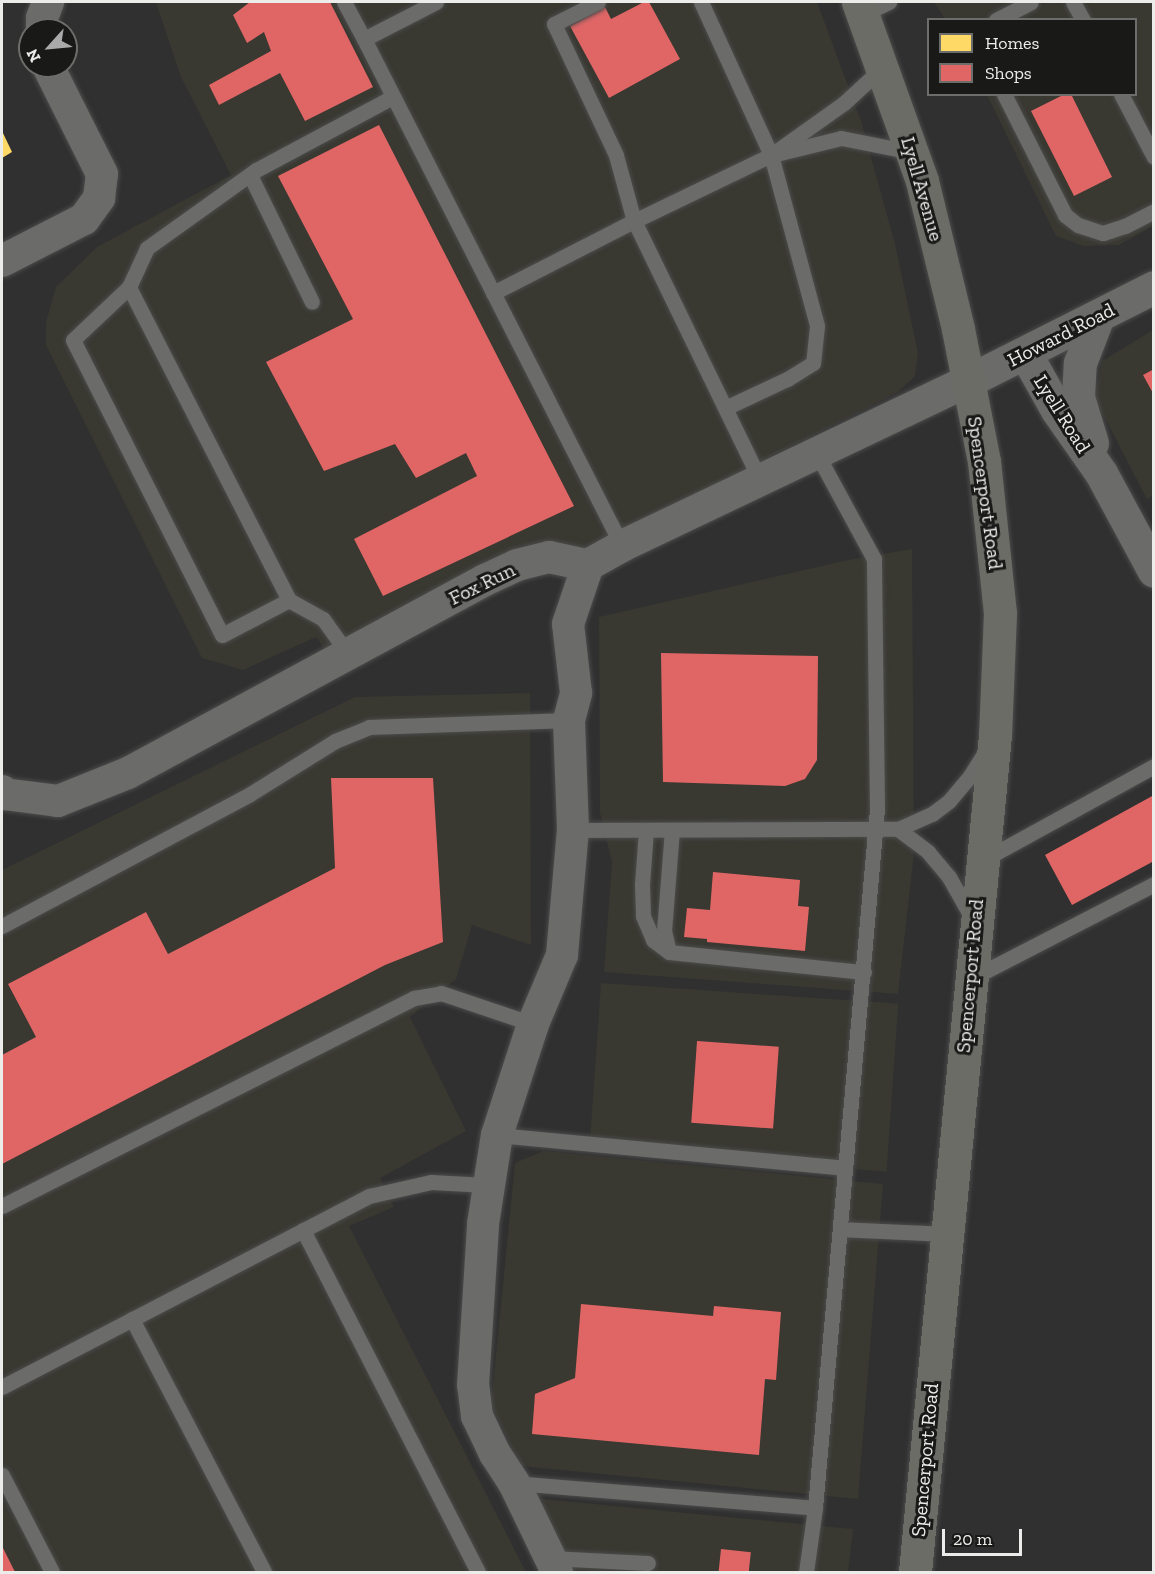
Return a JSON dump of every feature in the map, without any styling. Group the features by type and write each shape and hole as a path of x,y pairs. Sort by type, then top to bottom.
{"main road":[{"name":"Lyell Avenue","path":"870,6 884,67 922,181 968,381"},
{"name":"Spencerport Road","path":"915,1572 975,923 995,735 999,613 984,460 968,381"}],"street":[{"path":"42,18 48,2"},
{"path":"2,261 84,219 99,198 102,174 54,78"},
{"name":"Howard Road","path":"968,381 1154,287"},
{"name":"Lyell Road","path":"1098,316 1080,363 1078,397 1101,473"},
{"name":"Lyell Road","path":"1025,353 1057,410 1101,473 1154,571"},
{"path":"554,1565 514,1483 495,1454 477,1416 473,1384 487,1185 497,1135 533,1024 562,955 573,830 569,720 576,693 568,624 588,565 622,546 968,381"},
{"name":"Fox Run","path":"2,791 4,794 58,801 128,773 517,565 549,557 588,565"}],"lane":[{"path":"344,2 622,546"},
{"path":"364,39 436,2"},
{"path":"598,2 554,24 616,155 634,221 760,480"},
{"path":"701,2 771,155 817,326 813,363 788,379 725,408"},
{"path":"1000,18 1031,2"},
{"path":"1073,2 1082,18"},
{"path":"493,293 771,155 844,103 884,67"},
{"path":"1005,96 1065,214 1071,220 1078,225 1103,233 1125,226 1154,211"},
{"path":"1122,96 1154,157"},
{"path":"289,600 222,635 73,340 129,286 147,248 250,174 393,97"},
{"path":"771,155 841,138 912,152"},
{"path":"250,174 312,302"},
{"path":"129,286 289,600 323,619 348,654"},
{"path":"806,1572 815,1508 876,829 874,559 817,454"},
{"path":"2,926 250,794 335,741 369,727 569,720"},
{"path":"573,830 898,829 932,814 949,801 970,776 995,735"},
{"path":"981,861 1154,766"},
{"path":"898,829 928,852 949,877 975,923"},
{"path":"646,830 643,916 653,940 669,952 864,972"},
{"path":"669,952 664,924 672,830"},
{"path":"970,979 1154,884"},
{"path":"2,1206 414,998 441,993 533,1024"},
{"path":"497,1135 844,1168"},
{"path":"2,1387 369,1196 431,1182 487,1185"},
{"path":"840,1229 946,1234"},
{"path":"303,1230 478,1572"},
{"path":"132,1319 264,1572"},
{"path":"2,1475 52,1572"},
{"path":"514,1483 815,1508"},
{"path":"554,1565 648,1563"}],"shaded area":[{"path":"156,2 817,2 861,121 895,244 918,353 915,376 898,392 341,673 316,637 243,670 202,658 46,345 46,322 56,287 97,247 231,175 181,77"},
{"path":"934,2 1153,2 1153,226 1119,245 1084,246 1056,236 987,96 1137,96 1137,18 944,18"},
{"path":"1153,330 1153,495 1147,499 1095,399 1102,361"},
{"path":"912,549 914,853 898,994 604,972 612,862 600,813 599,617 848,560"},
{"path":"530,693 531,945 472,925 456,979 410,1017 466,1131 380,1178 394,1207 349,1226 526,1572 2,1572 2,870 355,697"},
{"path":"601,983 898,1004 887,1171 589,1151"},
{"path":"543,1151 883,1184 858,1499 521,1466 491,1405 515,1163"},
{"path":"533,1498 853,1529 848,1572 574,1572"}],"building: Homes":[{"path":"2,131 12,152 2,158"}],"building: Shops":[{"path":"250,2 330,2 373,87 305,121 280,73 219,105 209,85 271,51 264,32 247,43 233,15"},
{"path":"644,2 649,2 680,59 609,98 570,26 605,7 611,19"},
{"path":"1061,96 1072,96 1112,177 1074,196 1031,111"},
{"path":"379,125 574,506 383,596 354,539 477,476 466,453 416,478 395,444 324,471 266,362 353,319 278,176"},
{"path":"1154,369 1154,395 1143,375"},
{"path":"661,653 818,656 817,760 805,779 785,786 663,782"},
{"path":"331,778 433,778 443,942 385,965 2,1164 2,1055 36,1037 8,984 146,912 168,954 335,868"},
{"path":"1154,795 1154,861 1072,905 1045,855"},
{"path":"713,872 800,880 798,906 809,907 805,951 707,942 707,939 684,937 687,908 710,910"},
{"path":"697,1041 779,1047 773,1129 691,1123"},
{"path":"581,1304 713,1316 714,1306 781,1312 776,1380 765,1379 759,1455 532,1434 535,1394 575,1378"},
{"path":"2,1546 15,1572 2,1572"},
{"path":"721,1549 751,1552 749,1572 719,1572"}]}
